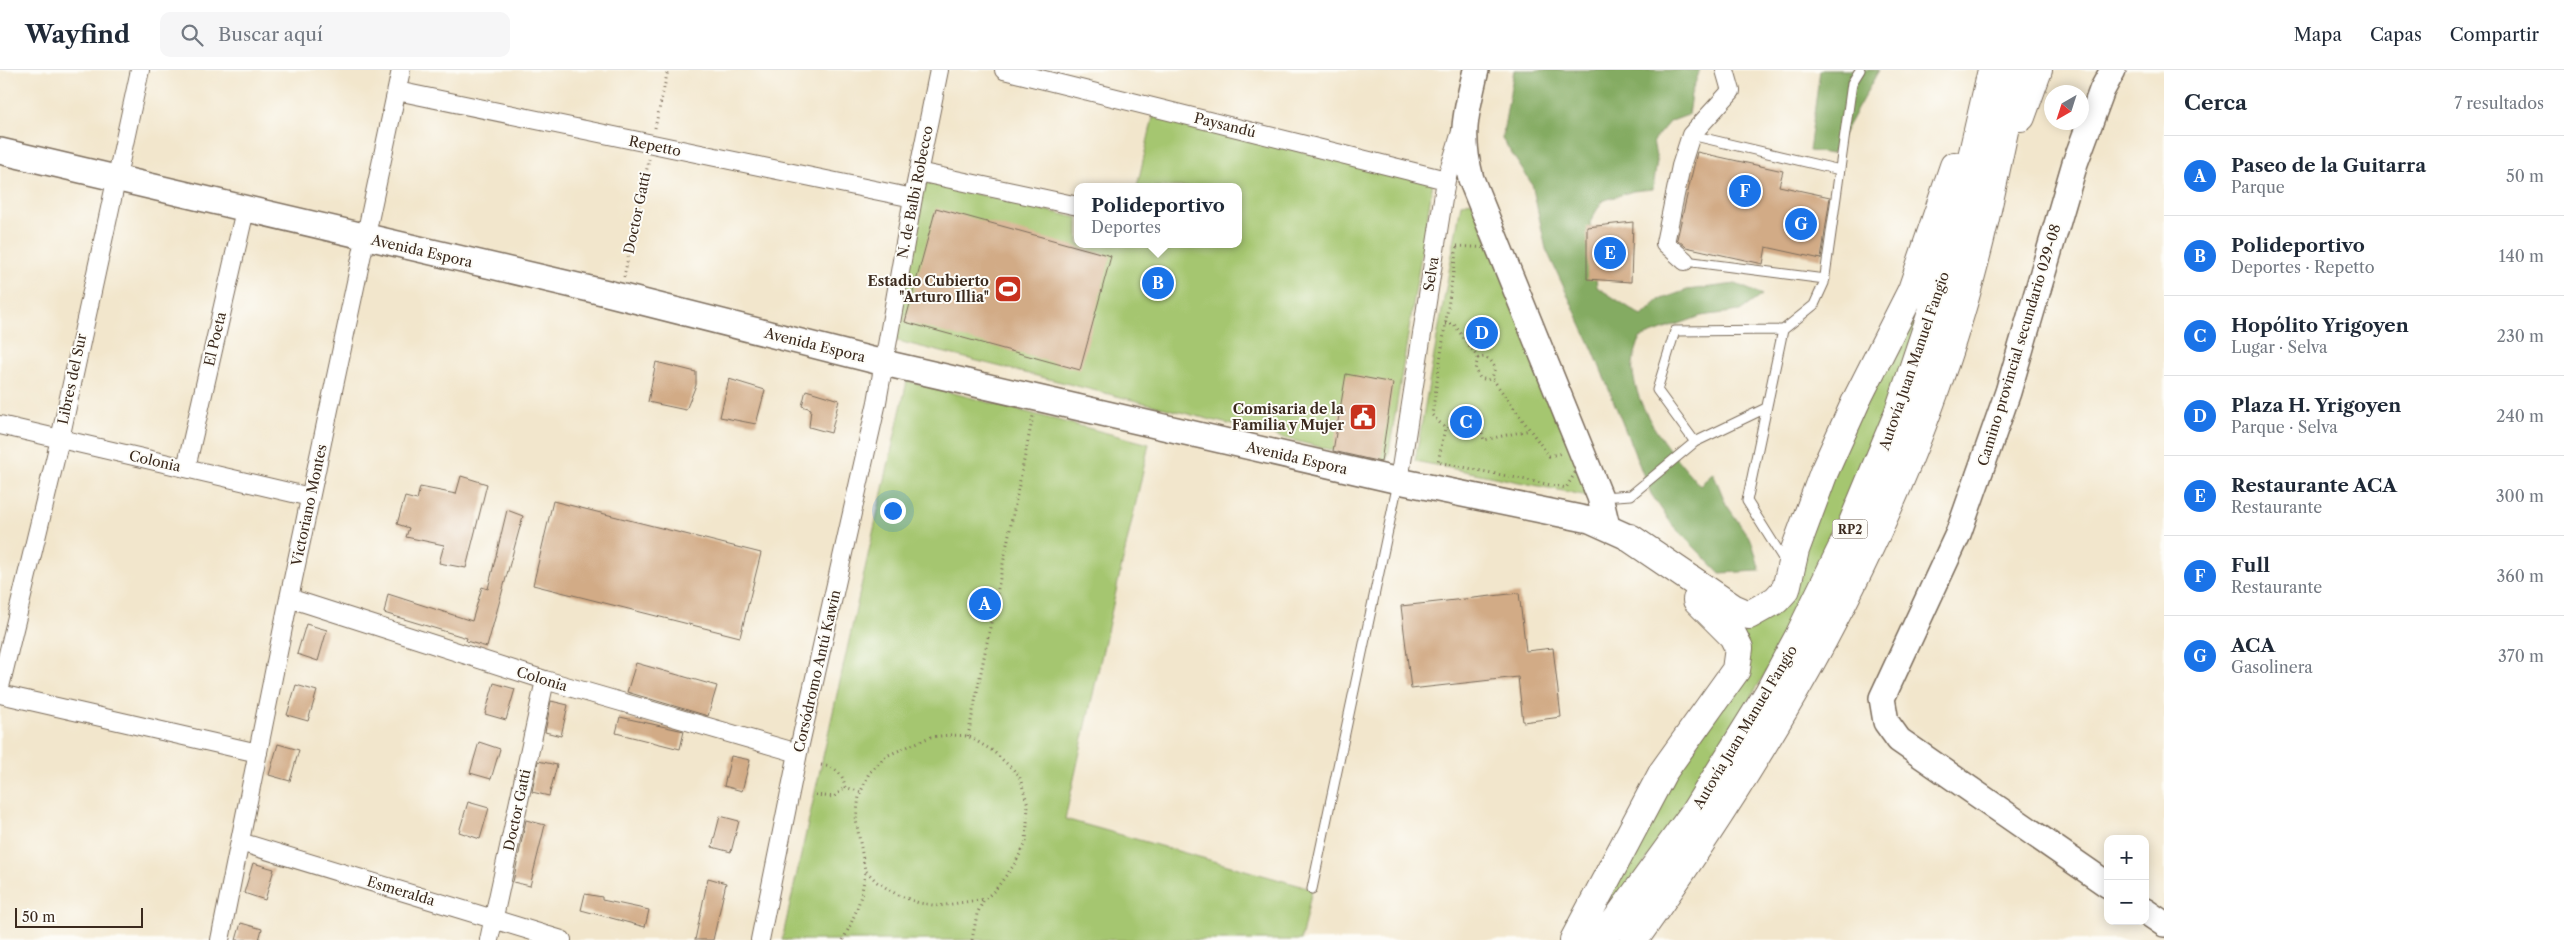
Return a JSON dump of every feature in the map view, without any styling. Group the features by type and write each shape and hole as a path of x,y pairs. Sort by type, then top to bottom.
{"highway":[{"path":"1619,532 1732,608 1748,615 1776,600 1786,589 1795,550 1824,472 1857,399 1912,290 1987,70"},
{"name":"Autovía Juan Manuel Fangio","path":"1602,940 1694,813 1768,694 1844,544 1898,414 1945,274 1992,70"},
{"name":"Autovía Juan Manuel Fangio","path":"1634,940 1685,867 1748,769 1847,599 1894,497 1960,315 1984,222 2016,70"},
{"path":"1984,222 2038,70"},
{"path":"1574,940 1663,772 1736,670 1739,656 1739,648 1724,625 1619,532"}],"main road":[{"name":"Selva","path":"1465,120 1475,70"},
{"name":"Camino provincial secundario 029-08","path":"2104,882 1899,740 1886,722 1882,698 1958,534 2008,392 2075,163 2102,90 2113,70"},
{"path":"1465,120 1464,153 1472,179 1600,497 1619,532"},
{"name":"Avenida Espora","path":"0,151 116,180 620,296 884,363 1399,481 1590,520 1619,532"},
{"path":"2149,914 2164,924"}],"street":[{"name":"Libres del Sur","path":"0,687 60,439 140,70"},
{"name":"Victoriano Montes","path":"220,940 288,598 401,70"},
{"name":"N. de Balbi Robecco","path":"877,402 913,198 939,70"},
{"name":"Paysandú","path":"1004,70 1446,180"},
{"path":"1685,260 1665,243 1681,166 1692,135 1731,91 1725,70"},
{"name":"Repetto","path":"397,91 651,146 913,198"},
{"name":"Selva","path":"1399,481 1446,180 1465,120"},
{"path":"918,172 1074,205"},
{"name":"El Poeta","path":"186,468 245,210"},
{"name":"Corsódromo Antú Kawin","path":"760,940 798,752 877,402"},
{"name":"Colonia","path":"0,425 310,497"},
{"name":"Colonia","path":"288,598 546,680 798,752"},
{"name":"Doctor Gatti","path":"489,940 546,680"},
{"path":"0,694 258,753"},
{"name":"Esmeralda","path":"240,842 562,940"}],"lane":[{"path":"1695,442 1657,390 1675,331 1783,330 1814,305 1825,278 1852,83 1860,70"},
{"path":"1692,135 1840,170"},
{"path":"1685,260 1825,278"},
{"path":"1783,330 1747,501 1791,570"},
{"path":"1600,497 1631,495 1695,442 1766,408"},
{"path":"1312,888 1399,481"}],"path":[{"name":"Doctor Gatti","path":"620,296 668,70"},
{"path":"1457,246 1489,248 1578,468 1566,488 1438,462 1445,428 1432,415 1446,324 1457,246"},
{"path":"1446,324 1454,324 1478,358 1475,370 1480,378 1486,380 1492,378 1495,373 1491,360 1484,357 1478,358"},
{"path":"1492,378 1549,456 1571,451"},
{"path":"968,736 1037,398"},
{"path":"1447,428 1460,426 1459,417 1477,415 1484,440 1530,430"},
{"path":"843,940 856,915 863,894 865,870 856,820 860,792 869,773 886,756 930,737 968,736 992,751 1019,775 1028,805 1026,843 1014,865 995,890 985,899 977,914 972,940"},
{"path":"815,795 834,797 841,793 845,787 844,779 840,772 830,766 821,765"},
{"path":"845,787 860,792"},
{"path":"865,870 877,882 896,894 920,903 939,906 985,899"}],"green space":[{"path":"1514,70 1700,70 1691,94 1688,115 1669,122 1653,141 1657,161 1653,189 1633,191 1602,201 1590,222 1597,287 1642,316 1659,300 1687,290 1736,284 1762,295 1740,311 1701,316 1640,338 1633,365 1636,389 1649,420 1668,448 1700,486 1713,472 1726,504 1752,542 1760,571 1720,573 1673,526 1651,494 1593,350 1546,249 1532,184 1502,139"},
{"path":"1820,70 1879,70 1832,154 1809,151"},
{"path":"1153,117 1433,182 1387,464 886,338 922,181 1074,217 1074,248 1242,248 1242,183 1138,183"},
{"path":"1472,202 1593,497 1415,461 1461,204"},
{"path":"1936,268 1870,461 1789,635 1679,814 1590,940 1645,824 1748,665 1686,582 1759,618 1836,462"},
{"path":"907,381 1149,444 1065,819 1312,889 1301,940 782,940"}],"building":[{"path":"1697,152 1783,171 1779,186 1830,197 1821,259 1766,247 1763,264 1686,247 1677,239"},
{"name":"Estadio Cubierto \"Arturo Illia\"","path":"936,208 1074,246 1074,248 1082,248 1111,256 1080,370 905,322"},
{"path":"1633,222 1631,282 1587,279 1587,227"},
{"path":"656,362 696,372 696,385 686,410 648,402"},
{"name":"Comisaria de la Familia y Mujer","path":"1346,374 1393,383 1381,462 1333,451"},
{"path":"729,379 765,390 756,424 720,417"},
{"path":"806,390 839,400 831,433 809,427 811,409 802,406"},
{"path":"461,476 487,484 466,568 439,563 444,545 406,537 409,528 397,524 405,497 417,500 420,487 456,494"},
{"path":"553,501 761,553 740,637 533,585"},
{"path":"507,510 523,516 487,647 466,641 467,638 384,613 388,594 472,621 482,587 488,589"},
{"path":"1519,593 1526,651 1553,648 1561,717 1523,722 1518,677 1411,689 1401,606"},
{"path":"306,624 327,630 318,661 297,654"},
{"path":"636,663 717,686 708,716 627,692"},
{"path":"494,683 515,689 506,720 485,714"},
{"path":"296,685 317,691 308,721 287,715"},
{"path":"551,701 568,705 561,736 545,732"},
{"path":"620,717 684,731 680,749 616,733"},
{"path":"479,742 500,749 491,779 470,773"},
{"path":"278,744 299,750 290,781 269,775"},
{"path":"731,756 750,760 742,791 724,786"},
{"path":"538,761 557,765 549,796 532,792"},
{"path":"468,802 489,808 480,839 459,832"},
{"path":"720,816 739,821 731,852 712,847"},
{"path":"526,820 545,825 530,886 513,882"},
{"path":"253,863 274,869 265,900 244,893"},
{"path":"708,878 726,883 713,940 695,940"},
{"path":"585,894 602,897 602,900 649,910 645,927 581,910"},
{"path":"241,923 262,929 259,940 236,940"}],"place":[{"name":"Full","path":"1745,191"},
{"name":"ACA","path":"1801,224"},
{"name":"Restaurante ACA","path":"1610,253"},
{"name":"Polideportivo","path":"1158,283"},
{"name":"Estadio Cubierto \"Arturo Illia\"","path":"1008,289"},
{"name":"Plaza H. Yrigoyen","path":"1482,333"},
{"name":"Comisaria de la Familia y Mujer","path":"1363,417"},
{"name":"Hopólito Yrigoyen","path":"1466,422"},
{"name":"Paseo de la Guitarra","path":"985,604"}]}
